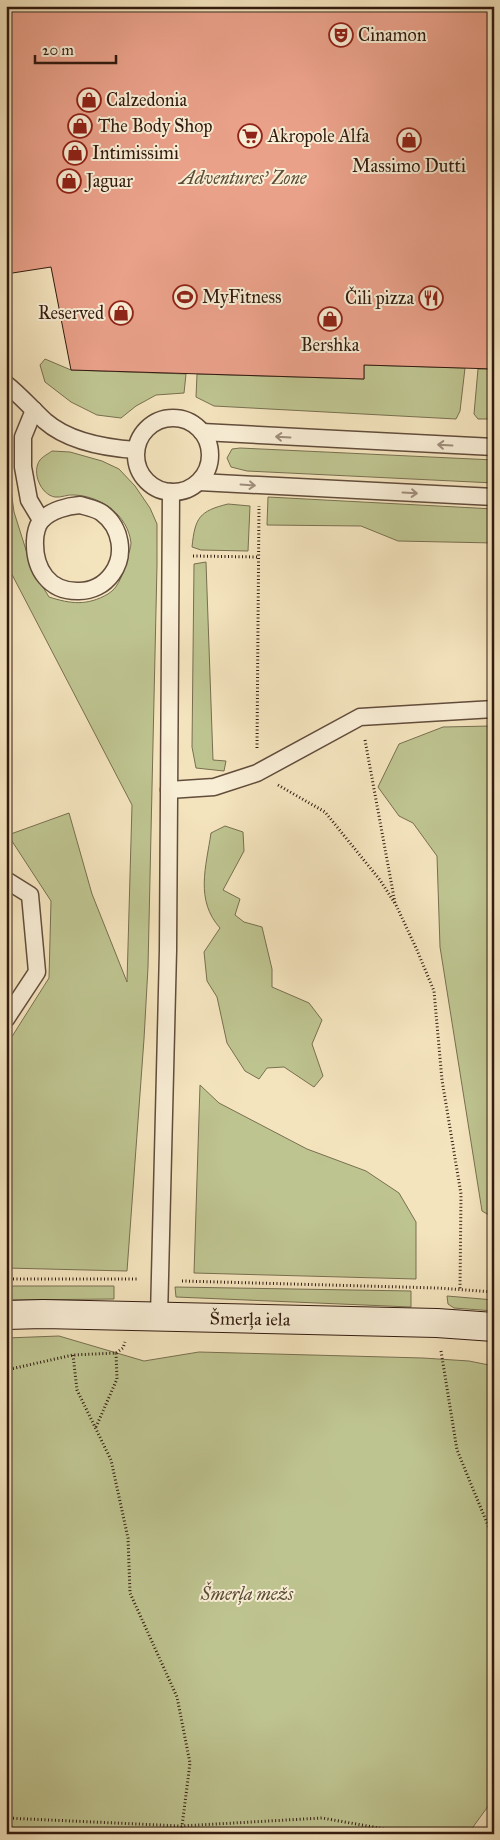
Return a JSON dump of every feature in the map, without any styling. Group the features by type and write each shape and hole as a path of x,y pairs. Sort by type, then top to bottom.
{"street":[{"name":"Šmerļa iela","path":"6,1315 43,1314 437,1323 494,1327"}],"lane":[{"path":"6,384 47,423 73,438 106,448 136,450"},
{"path":"34,410 23,437 23,467 29,500 41,520"},
{"path":"173,418 187,420 202,432 209,444 210,457 207,470 199,482 185,490 171,492 154,487 143,477 137,464 136,450 140,437 148,427 160,420 173,418"},
{"path":"202,432 494,447"},
{"path":"199,482 494,497"},
{"path":"159,1317 168,950 171,492"},
{"path":"80,505 101,512 115,527 120,541 120,554 116,569 108,579 96,588 86,591 71,592 63,590 50,582 39,569 34,555 35,536 41,520 55,511 70,506 80,505"},
{"path":"169,790 214,787 257,773 360,717 494,709"},
{"path":"6,880 30,895 37,972 6,1019"}],"path":[{"path":"259,486 257,773 325,812 380,880 396,905 434,991 442,1080 461,1194 460,1289"},
{"path":"187,556 258,557"},
{"path":"360,717 396,905"},
{"path":"6,1279 127,1279 460,1289 494,1292"},
{"path":"6,1370 73,1354 116,1353 123,1348 125,1339"},
{"path":"441,1350 457,1450 494,1540"},
{"path":"95,1428 117,1379 116,1353"},
{"path":"73,1354 77,1390 111,1460 128,1538 130,1594 177,1697 190,1763 181,1834"},
{"path":"6,1818 181,1826 322,1818 414,1834"},
{"path":"456,1834 494,1827"}],"green space":[{"path":"45,359 71,370 186,374 184,393 156,395 136,406 121,418 97,415 71,402 45,382 40,365"},
{"path":"364,365 465,368 460,411 456,419 214,406 196,397 197,374 364,379"},
{"path":"478,369 494,369 494,419 478,419 474,414"},
{"path":"232,449 494,460 494,483 247,471 231,467 227,458"},
{"path":"52,451 70,452 102,461 119,469 135,486 150,508 157,524 148,967 127,1271 6,1268 6,1046 49,978 51,901 8,835 69,813 92,894 127,982 132,805 6,563 6,453 14,512 32,569 49,597 79,603 93,601 108,594 116,587 121,578 131,543 125,524 112,509 103,503 84,496 55,497 45,492 37,476 37,465 40,460"},
{"path":"268,497 494,509 494,543 398,541 361,526 267,525"},
{"path":"228,504 250,506 248,551 201,550 192,547 195,529 200,517 211,510"},
{"path":"206,562 213,760 226,761 224,771 196,768 192,747 194,564"},
{"path":"491,726 494,729 494,1218 482,1211 440,947 437,856 413,823 399,816 378,787 399,744 443,727"},
{"path":"225,826 243,832 244,851 223,890 240,899 235,915 244,922 262,927 272,969 272,987 309,1003 322,1020 312,1044 323,1076 314,1087 284,1067 267,1068 259,1079 245,1071 227,1043 217,997 207,981 204,952 220,928 207,906 205,895 205,871 211,833"},
{"path":"200,1085 219,1103 307,1149 366,1171 399,1193 416,1222 416,1279 194,1273"},
{"path":"6,1286 114,1286 114,1299 6,1300"},
{"path":"175,1287 411,1291 411,1307 176,1297"},
{"path":"447,1296 494,1300 494,1311 454,1308 448,1304"},
{"name":"Šmerļa mežs","path":"59,1336 144,1361 199,1352 423,1358 469,1361 494,1366 494,1798 468,1834 6,1834 6,1338"}],"building":[{"name":"Akropole Alfa","path":"6,6 494,6 494,369 364,365 364,379 71,370 51,267 6,274"}],"place":[{"name":"Cinamon","path":"341,35"},
{"name":"Calzedonia","path":"89,100"},
{"name":"The Body Shop","path":"80,126"},
{"name":"Akropole Alfa","path":"250,136"},
{"name":"Massimo Dutti","path":"409,140"},
{"name":"Intimissimi","path":"75,153"},
{"name":"Jaguar","path":"69,181"},
{"name":"MyFitness","path":"185,297"},
{"name":"Čili pizza","path":"431,298"},
{"name":"Reserved","path":"121,313"},
{"name":"Bershka","path":"330,319"}],"park label":[{"name":"Adventures' Zone","path":"243,178"}]}
